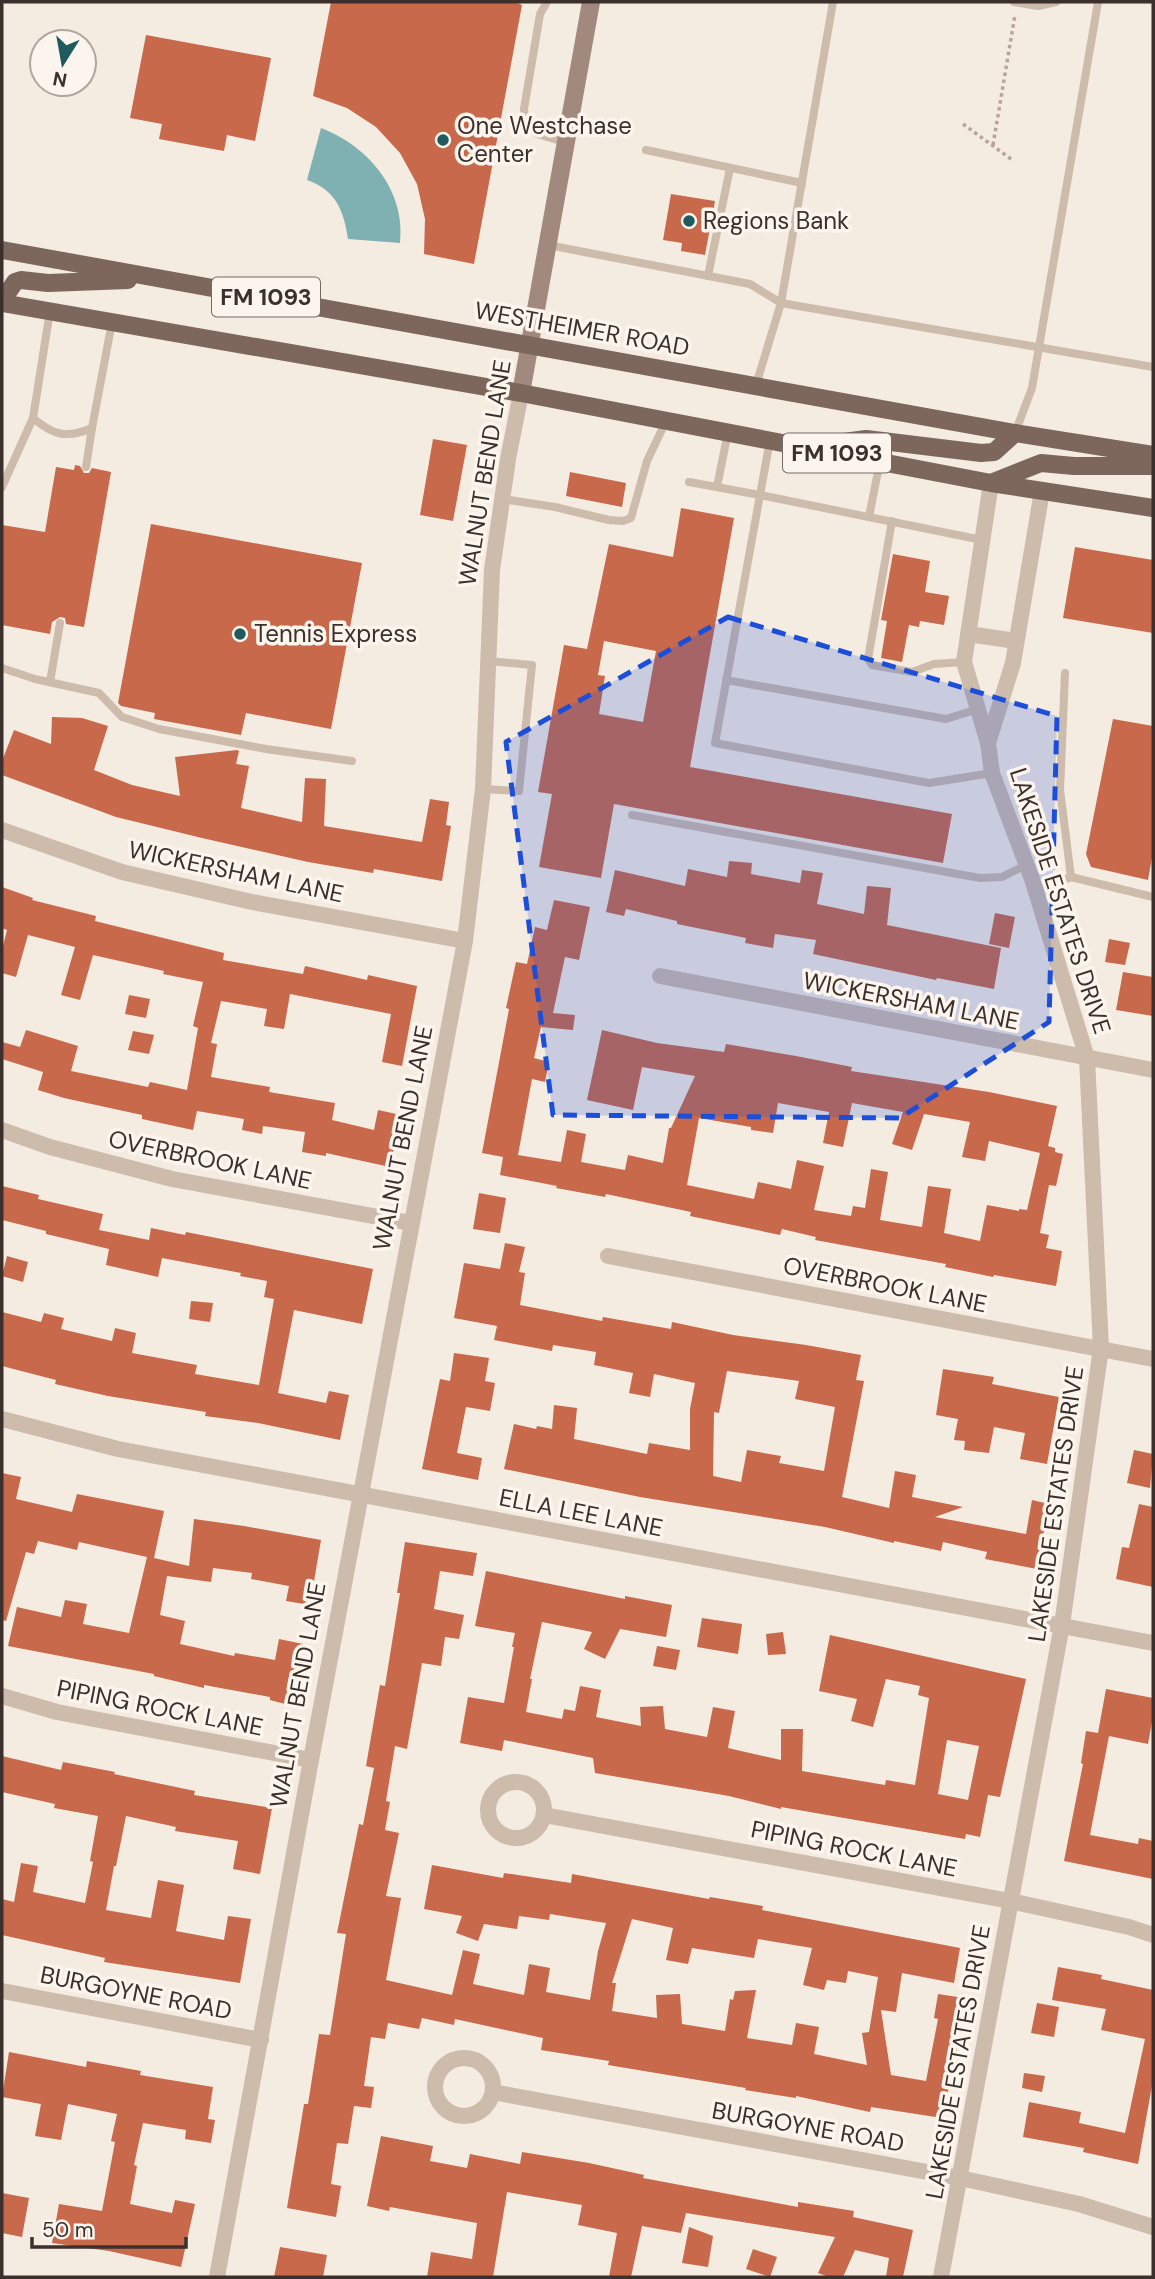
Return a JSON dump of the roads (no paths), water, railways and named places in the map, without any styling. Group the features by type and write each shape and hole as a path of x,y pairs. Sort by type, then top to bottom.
{"main road":[{"name":"WESTHEIMER ROAD","path":"6,253 530,344 1015,433 1153,455"},
{"path":"2,302 15,282 21,280 48,283 163,279"},
{"name":"FM 1093","path":"2,302 521,393 991,483 1153,508"},
{"path":"804,447 866,439 981,453 994,452 1015,433"},
{"path":"991,483 1041,463 1074,467 1153,466"}],"street":[{"name":"WALNUT BEND LANE","path":"217,2277 360,1495 466,941 483,789 492,570 564,142 591,2"},
{"name":"LAKESIDE ESTATES DRIVE","path":"941,2277 1062,1625 1101,1348 1087,1058 1027,865 992,774 988,743 964,662 991,483"},
{"name":"LAKESIDE ESTATES DRIVE","path":"988,743 1013,663 1042,491"},
{"path":"968,634 1016,641"},
{"name":"WICKERSHAM LANE","path":"2,830 122,872 252,902 466,941"},
{"name":"WICKERSHAM LANE","path":"660,976 1153,1070"},
{"name":"OVERBROOK LANE","path":"2,1130 50,1147 172,1180 411,1223"},
{"name":"OVERBROOK LANE","path":"608,1256 1153,1359"},
{"name":"ELLA LEE LANE","path":"2,1419 118,1450 1153,1643"},
{"name":"PIPING ROCK LANE","path":"2,1696 57,1712 311,1760"},
{"name":"PIPING ROCK LANE","path":"544,1815 1010,1901 1129,1927 1153,1935"},
{"name":"BURGOYNE ROAD","path":"2,1991 261,2040"},
{"name":"BURGOYNE ROAD","path":"493,2092 960,2178 1079,2204 1153,2227"}],"lane":[{"path":"547,2 540,14 524,109 526,124 537,134 564,142"},
{"path":"755,385 781,303 833,2"},
{"path":"1016,2 1038,6 1056,2"},
{"path":"1015,433 1032,388 1098,2"},
{"path":"646,150 802,183"},
{"path":"708,276 730,168"},
{"path":"548,245 750,285 781,303 1153,367"},
{"path":"3,484 33,418 50,311"},
{"path":"86,467 112,322"},
{"path":"33,418 49,432 75,435 92,429"},
{"path":"502,499 555,507 609,520 623,521 631,518 641,477 666,421"},
{"path":"717,488 728,432"},
{"path":"770,440 715,743 929,783 992,774"},
{"path":"869,517 880,461"},
{"path":"689,482 982,540"},
{"path":"892,522 868,659 872,665 912,672 934,664 964,662"},
{"path":"50,682 60,623"},
{"path":"483,789 519,791 533,665 488,661"},
{"path":"2,667 99,693 122,717 159,729 266,749 352,761"},
{"path":"1065,673 1060,790 1071,877"},
{"path":"726,681 946,719 978,709"},
{"path":"632,815 980,878 1002,877 1027,865"},
{"path":"1035,891 1071,877 1153,897"}],"water":[{"path":"321,128 354,146 380,172 397,205 400,243 348,239 337,203 325,190 307,180"}],"place":[{"name":"One Westchase Center","path":"443,140"},
{"name":"Regions Bank","path":"689,221"},
{"name":"Tennis Express","path":"240,634"}]}
